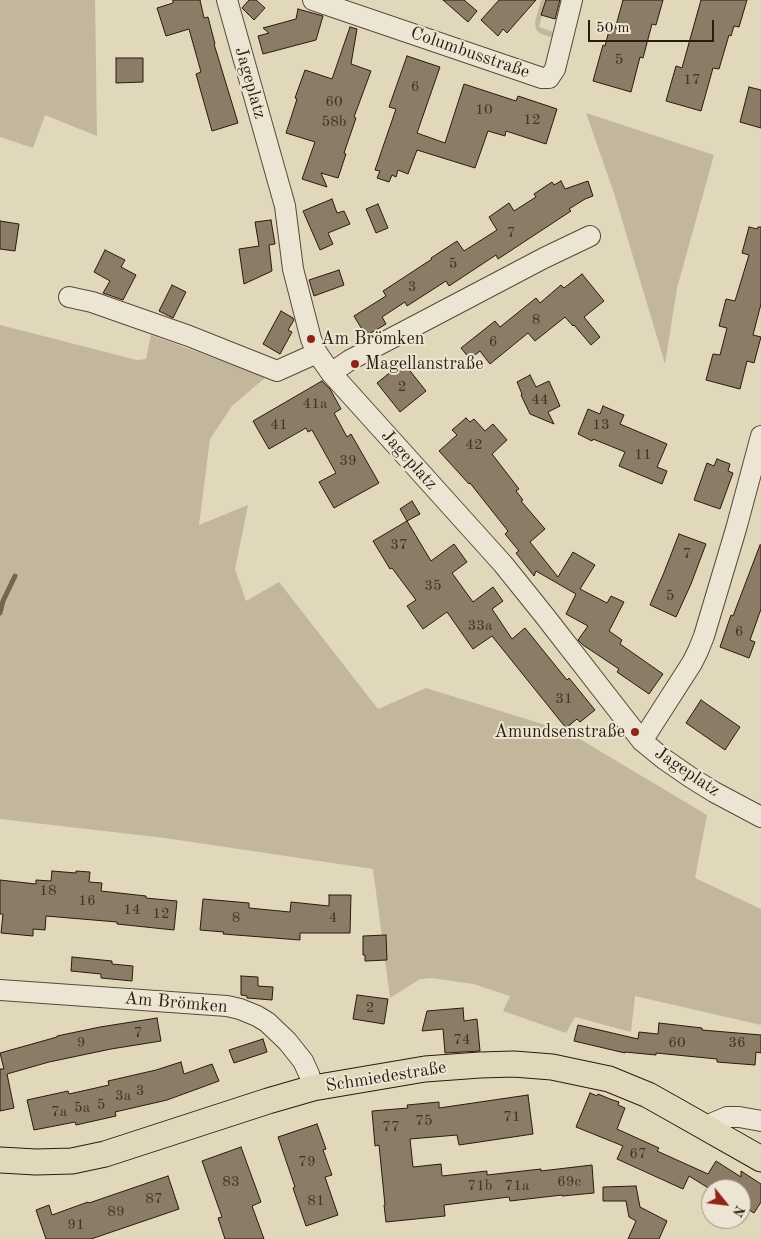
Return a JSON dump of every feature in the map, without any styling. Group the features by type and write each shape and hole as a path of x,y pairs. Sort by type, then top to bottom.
{"main road":[{"name":"Schmiedestraße","path":"0,1160 72,1161 105,1154 250,1106 313,1088 425,1069 489,1064 552,1067 616,1082 648,1095 761,1159"}],"street":[{"name":"Jageplatz","path":"227,0 285,206 293,270 311,339 317,353 331,373 503,564 642,741 690,777 761,817"},
{"name":"Columbusstraße","path":"313,0 542,78 549,78 555,69 572,0"},
{"path":"331,373 350,360 544,258 590,236"},
{"path":"69,297 92,302 189,336 277,371 317,353"},
{"path":"642,741 692,663 704,636 761,436"},
{"name":"Am Brömken","path":"0,990 227,1006 240,1009 267,1022 287,1040 303,1061 313,1088"},
{"path":"708,1129 713,1123 727,1117 761,1121"}],"shaded area":[{"path":"0,0 95,0 97,136 45,115 33,148 0,137"},
{"path":"541,0 546,0 539,27 554,32 550,37 536,30 535,22"},
{"path":"586,113 714,155 677,288 665,364 614,193"},
{"path":"0,325 137,360 146,359 151,335 266,377 232,406 210,439 199,525 248,505 235,569 246,601 279,582 378,709 426,688 568,732 707,815 695,878 761,909 761,1025 635,996 631,1032 575,1017 566,1033 503,1011 510,996 473,984 432,978 420,979 390,998 373,869 165,838 0,819"}],"building":[{"path":"173,0 200,0 204,18 208,17 214,44 238,123 212,131 196,74 201,72 189,29 166,36 157,8 173,3"},
{"path":"249,0 256,0 265,8 254,20 242,8"},
{"path":"443,0 464,0 477,11 468,22"},
{"path":"499,0 536,0 507,33 503,29 498,36 481,20"},
{"path":"546,0 560,0 555,19 541,15"},
{"path":"623,0 663,0 656,25 652,24 643,58 640,57 631,92 593,81 603,45 605,46 610,27 615,29"},
{"path":"701,0 747,0 739,27 734,26 731,36 729,35 719,69 713,68 701,111 666,101 676,66 682,68"},
{"path":"298,9 323,16 316,40 263,54 258,36 269,33 263,28 296,19"},
{"path":"350,27 357,29 351,64 371,71 354,117 356,118 338,178 321,173 327,187 302,179 315,142 286,133 305,70 332,79"},
{"path":"407,56 440,67 417,133 445,143 464,84 516,101 518,96 557,109 546,144 506,131 505,136 488,131 475,168 417,150 408,174 398,170 396,177 392,175 389,182 377,178 380,171 375,170 396,109 389,107"},
{"path":"116,58 143,58 143,82 116,83"},
{"path":"749,87 761,90 761,128 740,122"},
{"path":"561,181 565,189 588,181 593,196 569,209 571,211 498,259 496,255 449,286 446,281 407,306 405,302 382,317 386,324 366,336 354,316 386,296 383,291 457,241 464,251 497,230 489,217 509,203 514,211 536,197 534,194 552,182 554,185"},
{"path":"332,199 337,213 344,211 350,224 328,233 333,244 320,250 303,211"},
{"path":"378,204 388,228 376,233 366,209"},
{"path":"271,220 275,244 269,245 272,271 244,284 239,249 259,246 255,222"},
{"path":"0,221 19,224 15,251 0,249"},
{"path":"749,227 757,229 761,227 761,304 753,335 761,337 754,363 747,361 740,389 706,380 713,354 720,355 727,328 719,326 726,299 735,301 749,255 742,253"},
{"path":"105,250 125,260 121,267 136,275 123,300 103,293 110,281 94,272"},
{"path":"339,270 344,285 314,296 309,280"},
{"path":"582,274 604,301 584,317 600,337 591,345 565,317 535,341 528,333 490,364 480,351 470,359 461,348 495,321 500,327 536,298 540,303 561,285 564,288"},
{"path":"172,285 186,292 173,318 159,311"},
{"path":"281,311 294,320 288,330 292,332 280,354 263,344"},
{"path":"403,362 426,391 400,412 377,383"},
{"path":"530,375 536,387 549,381 560,406 548,412 554,424 530,414 517,382"},
{"path":"322,381 330,389 341,409 334,413 347,437 351,434 379,483 334,508 319,482 336,473 312,430 308,432 306,428 269,449 253,421"},
{"path":"603,406 624,415 620,424 667,444 657,467 667,471 662,484 619,466 625,452 593,439 592,441 578,434 588,409 600,414"},
{"path":"466,418 470,422 474,419 485,431 493,424 507,440 492,454 519,489 516,491 523,500 521,501 545,529 530,542 558,577 573,552 595,565 580,589 607,603 611,596 624,602 609,631 622,640 620,644 663,674 649,694 617,672 619,669 578,640 588,626 566,614 576,594 536,571 534,576 516,553 519,551 505,534 508,531 470,483 439,451 457,435 452,430"},
{"path":"717,459 730,464 728,471 733,473 720,509 694,500 707,463 714,466"},
{"path":"412,501 420,514 407,521 400,509"},
{"path":"407,521 431,561 454,544 467,562 452,573 473,602 493,587 503,601 492,609 512,639 525,628 567,680 569,678 595,710 580,722 577,719 566,728 492,636 473,649 447,612 423,629 407,606 416,600 392,568 390,569 373,541"},
{"path":"679,534 706,544 676,617 650,605"},
{"path":"760,545 761,609 750,640 755,642 749,658 720,647"},
{"path":"701,700 740,727 725,750 686,723"},
{"path":"52,871 90,872 89,882 102,883 101,891 177,901 174,930 117,924 117,922 46,916 45,930 33,929 33,936 1,933 3,914 0,914 0,880 36,884 36,880 51,881"},
{"path":"329,895 351,895 350,933 300,933 300,940 223,934 224,932 200,930 203,899 249,903 249,908 290,912 291,902 329,906"},
{"path":"386,935 387,960 365,961 365,955 363,955 363,936"},
{"path":"72,957 112,961 112,964 133,966 132,981 101,978 101,974 71,971"},
{"path":"241,976 258,977 258,986 273,987 272,1000 247,998 247,996 241,995"},
{"path":"357,995 388,999 384,1024 353,1019"},
{"path":"463,1008 464,1021 477,1019 480,1051 445,1053 443,1029 422,1031 427,1011"},
{"path":"157,1018 161,1041 49,1062 7,1074 14,1108 0,1111 0,1069 4,1069 0,1053 57,1036"},
{"path":"659,1023 702,1028 702,1030 761,1035 761,1053 756,1052 755,1065 717,1062 717,1059 656,1053 656,1055 625,1053 574,1041 578,1025 638,1039 639,1032 658,1034"},
{"path":"263,1039 267,1052 234,1063 229,1050"},
{"path":"181,1062 184,1074 212,1064 219,1081 167,1100 115,1112 116,1116 76,1125 75,1122 34,1130 27,1100 68,1091 69,1094 109,1085 108,1081"},
{"path":"590,1093 619,1102 618,1105 625,1108 617,1129 659,1148 657,1151 708,1174 716,1161 741,1177 741,1171 761,1184 761,1202 754,1213 751,1211 751,1179 701,1179 701,1183 689,1176 683,1189 617,1159 623,1146 576,1127"},
{"path":"528,1095 533,1134 459,1145 457,1135 410,1139 413,1167 441,1164 442,1176 487,1171 487,1175 592,1165 594,1193 510,1201 509,1197 444,1205 445,1216 386,1222 379,1145 375,1146 372,1111 408,1108 407,1105 439,1102 439,1108"},
{"path":"317,1124 326,1149 323,1150 332,1175 325,1177 338,1215 306,1226 278,1137"},
{"path":"241,1147 261,1202 252,1206 264,1239 225,1239 218,1218 222,1217 202,1161"},
{"path":"168,1176 179,1209 91,1239 46,1239 36,1210 49,1205 52,1215"},
{"path":"636,1186 640,1207 667,1221 659,1239 628,1239 636,1221 629,1217 626,1201 603,1201 603,1187"}],"waterway":[{"path":"0,613 3,601 15,576"}],"place":[{"name":"Am Brömken","path":"311,339"},
{"name":"Magellanstraße","path":"355,364"},
{"name":"Amundsenstraße","path":"635,732"}]}
